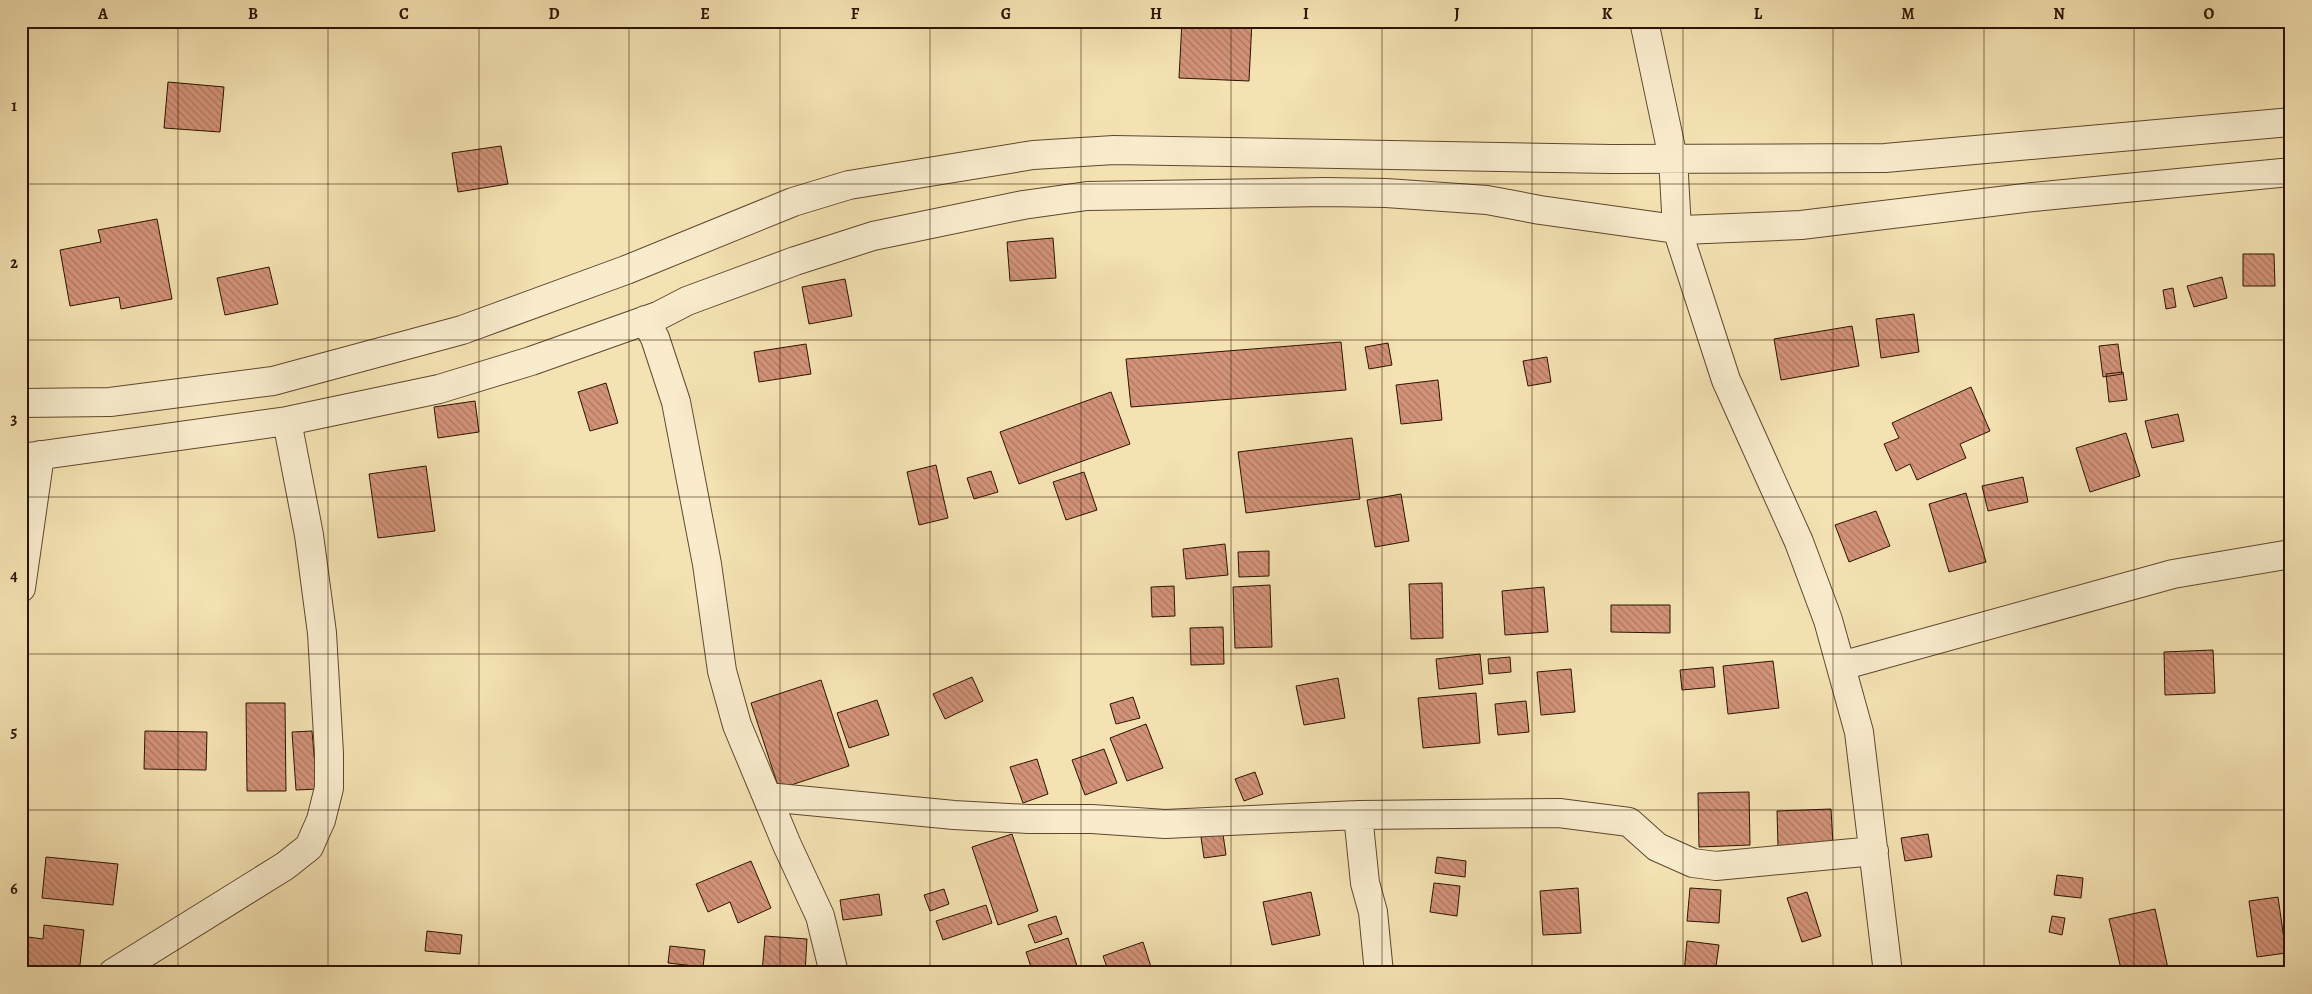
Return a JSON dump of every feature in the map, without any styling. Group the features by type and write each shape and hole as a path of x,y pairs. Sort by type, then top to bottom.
{"street":[{"path":"1644,21 1673,158 1677,229 1726,380 1799,542 1828,620 1859,732 1888,973"},
{"path":"21,403 110,402 273,381 462,330 626,270 793,202 849,185 1033,156 1114,150 1611,159 1885,158 2291,122"},
{"path":"21,588 31,457 287,421 439,389 531,361 644,320 780,267 873,236 1023,205 1087,196 1326,192 1386,193 1487,200 1677,229 1801,225 2033,197 2291,172"},
{"path":"644,320 655,338 676,402 705,555 722,671 737,725 820,916 834,973"},
{"path":"113,973 285,866 310,847 321,820 329,788 329,753 322,633 309,535 287,421"},
{"path":"1841,666 2173,574 2291,554"},
{"path":"767,797 954,815 1028,819 1092,819 1165,824 1358,815 1559,813 1629,822 1657,847 1693,863 1716,866 1874,851"},
{"path":"1358,815 1364,882 1373,912 1379,973"}],"building":[{"path":"1182,21 1252,21 1249,81 1179,78"},
{"path":"168,82 224,87 220,132 164,128"},
{"path":"501,146 508,184 458,192 452,153"},
{"path":"157,219 172,299 121,309 119,297 70,306 60,250 101,242 98,230"},
{"path":"1053,238 1056,278 1010,281 1007,242"},
{"path":"2243,254 2274,254 2275,286 2243,286"},
{"path":"269,267 278,304 225,315 217,278"},
{"path":"2222,277 2227,298 2194,307 2187,286"},
{"path":"845,279 852,316 809,324 802,287"},
{"path":"2173,288 2176,307 2166,309 2163,290"},
{"path":"1914,314 1919,352 1881,358 1876,319"},
{"path":"1852,326 1859,366 1781,380 1774,339"},
{"path":"1341,342 1346,390 1131,407 1126,359"},
{"path":"1388,343 1392,365 1369,369 1365,347"},
{"path":"806,344 811,374 759,382 754,352"},
{"path":"2118,344 2122,374 2103,377 2099,346"},
{"path":"1547,357 1551,382 1528,386 1523,361"},
{"path":"2123,372 2127,400 2109,402 2106,374"},
{"path":"1438,380 1442,420 1401,424 1396,385"},
{"path":"606,383 618,423 590,431 578,392"},
{"path":"1971,387 1990,431 1960,444 1966,458 1917,480 1910,464 1896,471 1884,444 1899,438 1892,423"},
{"path":"1111,392 1130,444 1019,484 1000,432"},
{"path":"475,401 479,432 438,438 434,407"},
{"path":"2178,414 2184,441 2152,448 2145,421"},
{"path":"2126,433 2140,476 2090,492 2076,448"},
{"path":"1352,438 1360,499 1246,513 1238,452"},
{"path":"936,465 948,518 919,525 907,472"},
{"path":"426,466 435,531 378,538 369,474"},
{"path":"991,471 998,492 974,499 967,478"},
{"path":"1084,472 1097,510 1066,520 1053,482"},
{"path":"2023,477 2028,502 1988,511 1982,486"},
{"path":"1966,493 1986,562 1949,572 1929,504"},
{"path":"1401,494 1409,541 1375,547 1367,500"},
{"path":"1876,511 1890,546 1849,562 1835,525"},
{"path":"1225,544 1228,575 1186,579 1183,549"},
{"path":"1269,551 1269,576 1239,577 1238,552"},
{"path":"1442,583 1443,638 1411,639 1409,584"},
{"path":"1270,585 1272,647 1235,648 1233,587"},
{"path":"1174,586 1175,616 1152,617 1151,587"},
{"path":"1544,587 1548,632 1505,635 1502,591"},
{"path":"1611,605 1670,605 1670,633 1611,632"},
{"path":"1223,627 1224,664 1191,665 1190,628"},
{"path":"2213,650 2215,693 2165,695 2164,652"},
{"path":"1480,654 1483,684 1439,689 1436,659"},
{"path":"1510,657 1511,672 1489,674 1488,659"},
{"path":"1773,661 1779,708 1728,714 1723,666"},
{"path":"1713,667 1715,687 1682,690 1680,670"},
{"path":"1571,669 1575,712 1541,715 1537,672"},
{"path":"972,677 983,701 945,719 933,694"},
{"path":"1338,678 1345,718 1304,725 1296,686"},
{"path":"821,680 849,766 779,789 751,703"},
{"path":"1476,693 1480,743 1423,748 1418,698"},
{"path":"1133,697 1140,718 1116,724 1110,704"},
{"path":"877,700 889,735 849,748 837,713"},
{"path":"1526,701 1529,732 1498,735 1495,704"},
{"path":"246,703 285,703 286,791 247,791"},
{"path":"1146,724 1163,768 1127,781 1110,738"},
{"path":"145,731 207,732 206,770 144,769"},
{"path":"312,731 317,789 296,790 292,732"},
{"path":"1104,749 1117,783 1085,795 1072,760"},
{"path":"1037,759 1048,794 1023,803 1010,767"},
{"path":"1255,772 1263,794 1244,801 1235,779"},
{"path":"1749,792 1750,845 1699,847 1698,793"},
{"path":"1831,809 1833,844 1778,846 1777,811"},
{"path":"1012,834 1038,911 998,925 972,847"},
{"path":"1223,834 1226,855 1204,858 1201,837"},
{"path":"1928,834 1932,857 1905,861 1901,838"},
{"path":"46,857 118,864 113,905 42,898"},
{"path":"1437,857 1466,861 1465,877 1435,873"},
{"path":"751,861 771,908 738,923 730,902 708,912 696,884"},
{"path":"2057,875 2083,878 2081,898 2054,895"},
{"path":"1434,883 1460,886 1457,916 1430,912"},
{"path":"1578,888 1581,933 1543,935 1540,891"},
{"path":"1690,888 1721,890 1719,923 1687,921"},
{"path":"944,889 949,904 930,911 924,895"},
{"path":"1311,892 1320,935 1272,945 1263,902"},
{"path":"1807,892 1821,936 1802,942 1787,898"},
{"path":"879,894 882,915 843,920 840,900"},
{"path":"2278,897 2286,953 2257,957 2249,901"},
{"path":"986,905 992,923 943,940 936,921"},
{"path":"2155,909 2169,973 2122,973 2109,919"},
{"path":"2291,914 2291,958 2284,915"},
{"path":"1056,916 1062,934 1035,943 1028,925"},
{"path":"2052,916 2065,918 2062,935 2049,932"},
{"path":"44,925 84,930 79,973 24,973 28,937 43,939"},
{"path":"427,931 462,935 460,954 425,951"},
{"path":"765,936 807,939 805,973 762,973"},
{"path":"1068,938 1077,966 1056,973 1033,973 1026,952"},
{"path":"1687,941 1719,945 1715,973 1684,973"},
{"path":"1143,942 1153,973 1109,973 1103,956"},
{"path":"670,946 705,950 703,967 668,963"},
{"path":"402,968 445,973 401,973"},
{"path":"593,968 636,973 593,973"}]}
